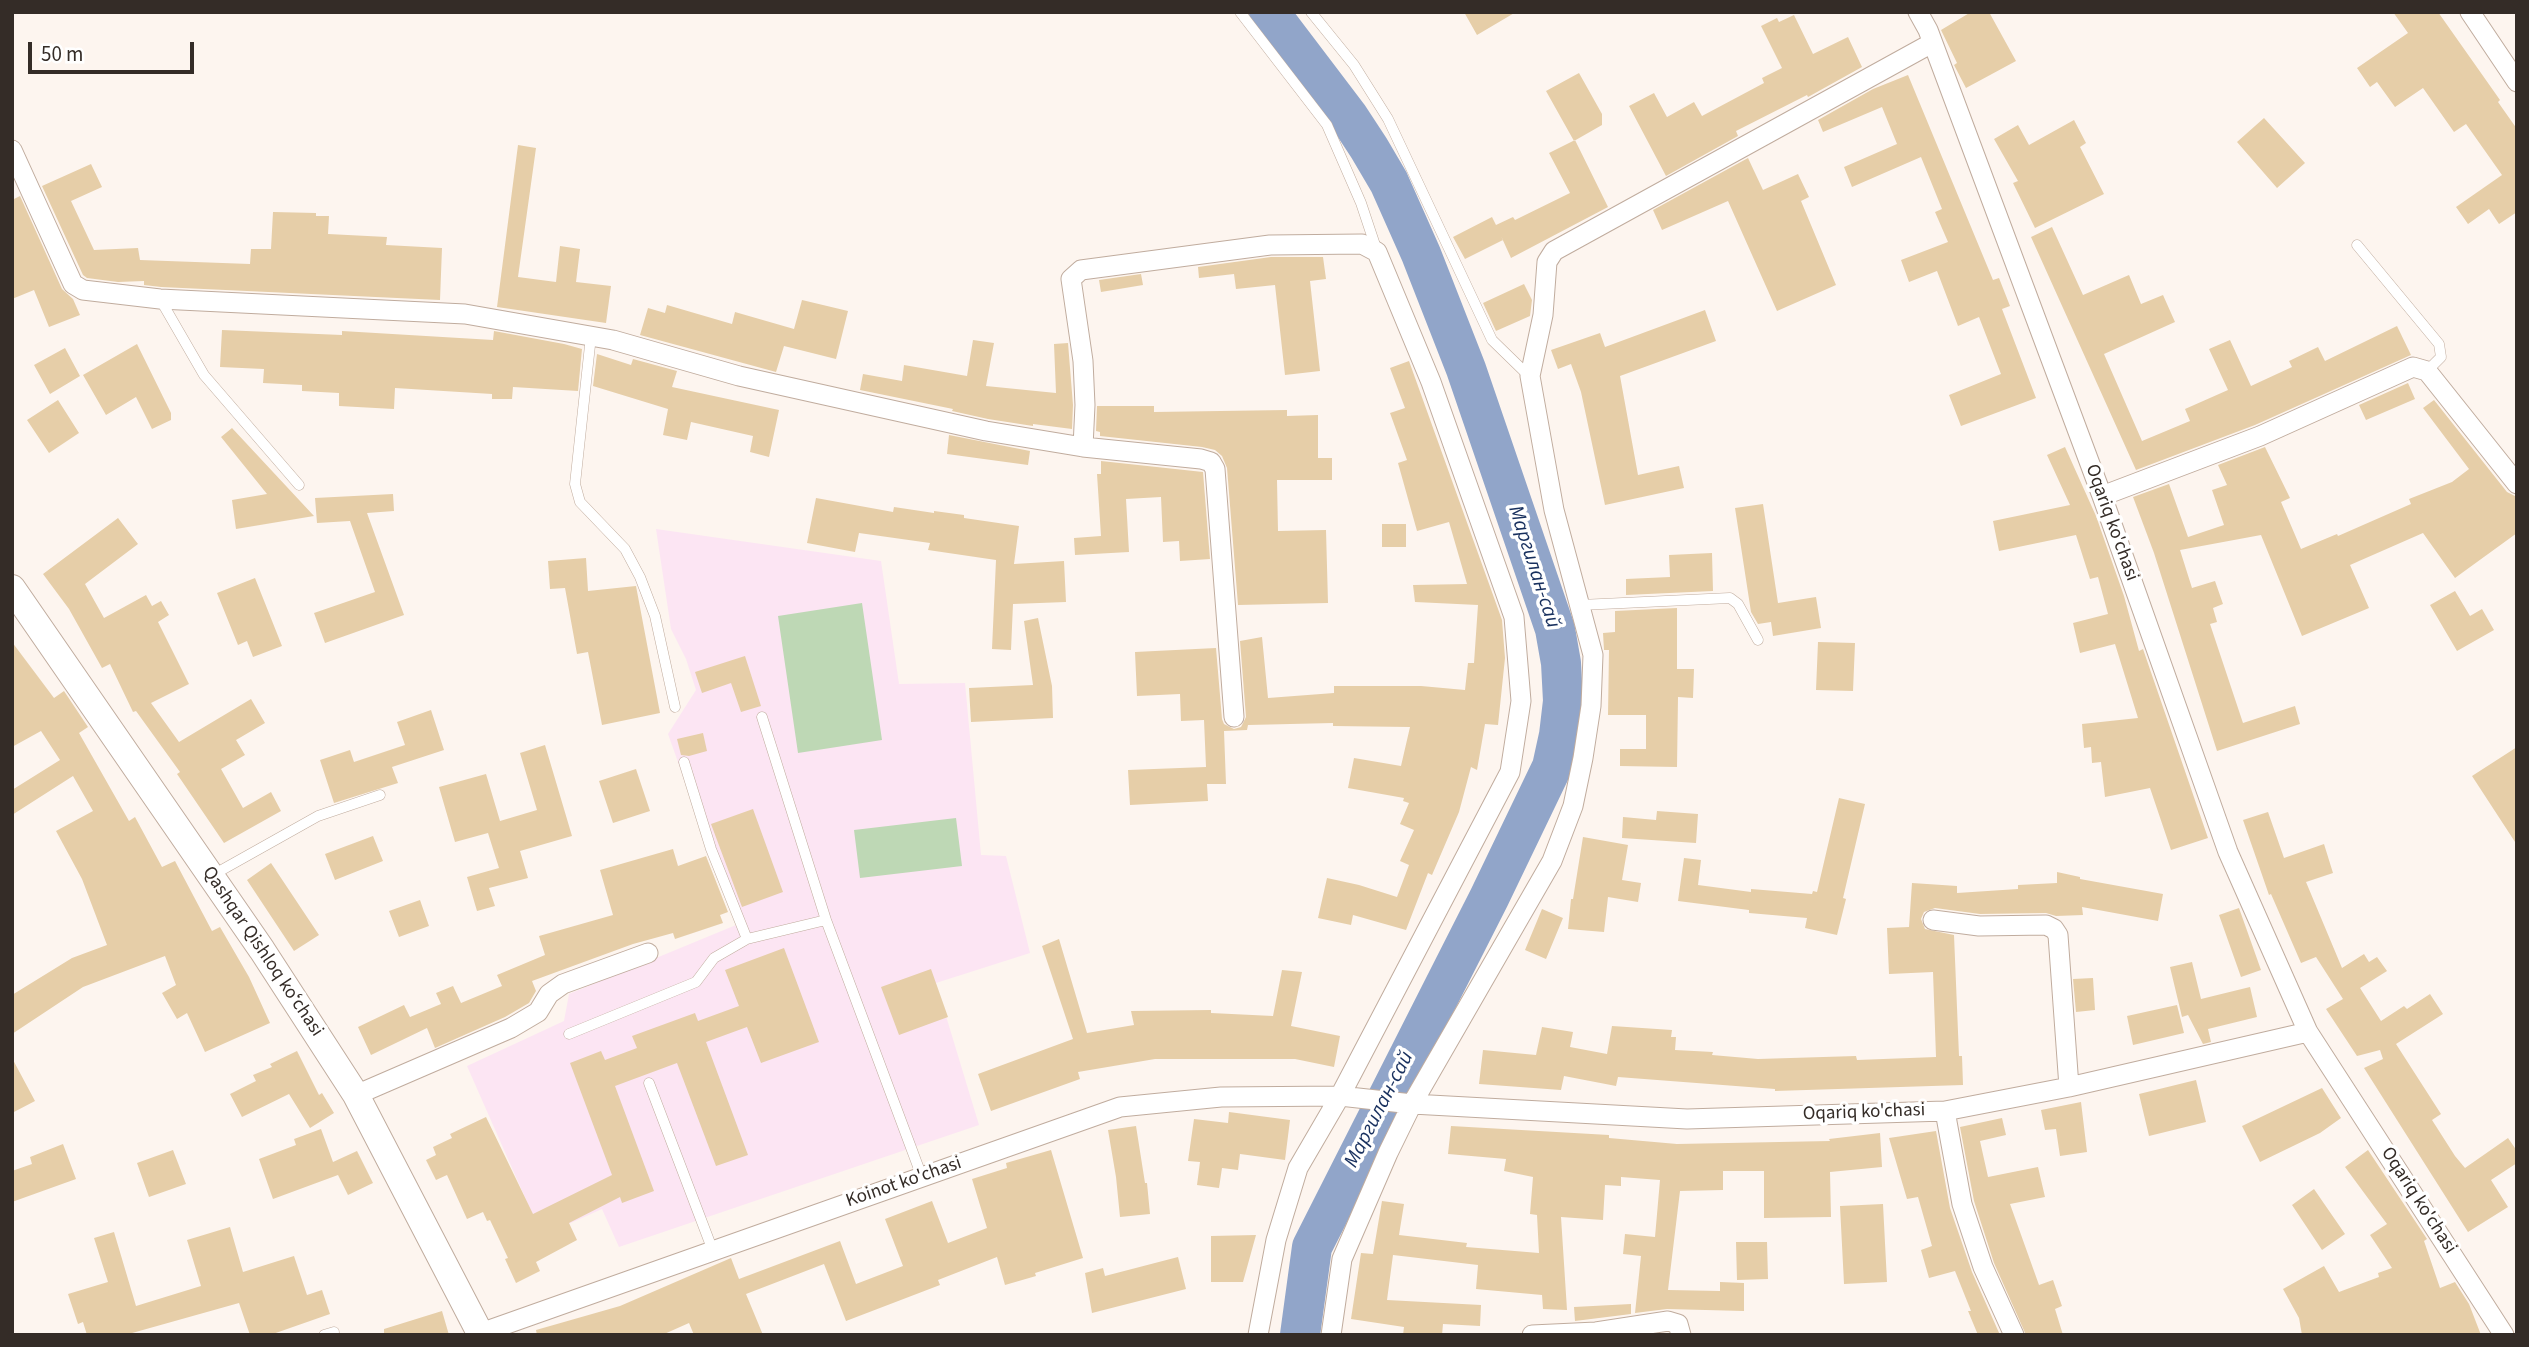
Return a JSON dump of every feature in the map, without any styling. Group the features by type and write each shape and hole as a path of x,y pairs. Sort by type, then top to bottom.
{"main road":[{"name":"Qashqar Qishloq koʻchasi","path":"12,588 211,876 356,1095 481,1334"}],"street":[{"name":"Oqariq ko'chasi","path":"1918,12 2102,496 2228,852 2308,1032 2504,1335"},
{"path":"2470,12 2517,82"},
{"path":"1331,1335 1342,1259 1388,1153 1412,1104 1552,861 1573,806 1591,706 1593,655 1554,510 1530,376 1543,315 1547,262 1554,251 1932,43"},
{"path":"12,150 74,284 83,290 160,299 465,314 613,340 739,376 986,431 1083,447 1201,459 1211,463 1215,469 1234,717"},
{"path":"1083,447 1083,361 1071,279 1082,270 1270,245 1362,244 1377,252 1431,382 1514,617 1521,701 1510,772 1340,1096 1298,1168 1276,1240 1258,1335"},
{"path":"2102,496 2260,436 2413,367 2427,371 2517,484"},
{"path":"1933,920 1979,926 2046,925 2054,929 2058,935 2069,1087"},
{"path":"356,1095 511,1028 538,1012 549,994 563,984 648,953"},
{"name":"Oqariq ko'chasi","path":"1412,1104 1687,1119 1945,1111 2069,1087 2308,1032"},
{"name":"Koinot ko'chasi","path":"481,1334 1120,1107 1222,1097 1340,1096 1412,1104"},
{"path":"1945,1111 1962,1204 1983,1267 2014,1335"},
{"path":"1532,1335 1595,1332 1668,1321 1678,1324 1681,1335"}],"lane":[{"path":"1240,12 1327,125 1361,203 1377,252"},
{"path":"1311,12 1354,65 1388,119 1492,340 1530,376"},
{"path":"2357,245 2439,344 2441,357 2427,371"},
{"path":"160,299 204,375 299,485"},
{"path":"591,336 575,484 580,502 625,549 640,577 655,616 675,707"},
{"path":"1580,605 1730,598 1738,604 1758,640"},
{"path":"762,717 826,920 922,1177"},
{"path":"684,762 710,849 747,939"},
{"path":"211,876 318,816 380,795"},
{"path":"569,1034 695,982 714,958 747,939 826,920"},
{"path":"649,1083 713,1251"}],"shaded area":[{"path":"656,529 881,561 899,684 965,683 981,855 1006,856 1030,953 936,983 979,1125 619,1247 602,1209 542,1236 467,1066 564,1021 569,994 736,925 668,734 696,690 686,659 671,629"}],"green space":[{"path":"862,603 882,740 798,753 778,616"},
{"path":"956,818 962,866 860,878 854,830"}],"building":[{"path":"1464,12 1516,12 1477,35"},
{"path":"1971,12 1989,12 2016,61 1966,88 1941,30"},
{"path":"2393,12 2438,12 2500,100 2498,102 2517,129 2517,212 2499,224 2489,209 2468,224 2456,207 2502,175 2466,124 2454,132 2423,88 2395,107 2377,82 2370,87 2357,68 2408,33"},
{"path":"1794,15 1813,54 1848,37 1862,67 1808,97 1807,95 1736,131 1738,136 1666,176 1629,106 1654,93 1667,117 1694,102 1702,116 1764,83 1762,78 1782,68 1761,26 1777,18 1779,22"},
{"path":"1579,73 1602,114 1602,125 1574,141 1546,91"},
{"path":"1908,75 1993,280 1999,278 2010,306 2002,309 2036,398 1961,426 1949,395 2001,374 1979,317 1958,326 1937,271 1909,282 1901,260 1948,242 1935,212 1942,209 1921,157 1852,187 1844,167 1897,144 1882,107 1823,132 1818,120 1873,89"},
{"path":"2264,118 2305,163 2277,188 2237,142"},
{"path":"2074,120 2086,143 2080,147 2104,194 2035,228 2013,183 2018,181 1994,139 2018,125 2029,145"},
{"path":"1575,140 1608,207 1511,258 1503,240 1465,259 1453,237 1492,217 1496,225 1513,217 1515,220 1570,193 1549,153"},
{"path":"518,145 536,148 518,277 556,282 560,246 580,249 576,282 611,286 606,323 497,307"},
{"path":"1748,158 1763,190 1798,174 1809,197 1801,201 1836,285 1777,311 1728,201 1662,230 1653,210"},
{"path":"91,164 102,187 71,201 94,250 138,248 140,260 250,264 251,249 271,249 273,212 316,213 316,216 329,216 328,234 387,237 386,245 442,248 440,300 161,287 144,285 144,281 118,282 87,278 83,275 42,186"},
{"path":"20,196 62,289 73,299 80,315 49,327 34,290 12,299 12,200"},
{"path":"2052,227 2083,295 2129,275 2141,304 2163,295 2175,322 2104,354 2142,441 2190,421 2185,409 2228,390 2209,349 2230,340 2251,386 2292,367 2289,361 2318,347 2325,361 2397,326 2411,355 2255,425 2136,470 2031,237"},
{"path":"1271,257 1323,257 1326,279 1310,281 1320,371 1285,375 1275,285 1236,289 1234,274 1199,278 1198,267"},
{"path":"1141,274 1143,285 1101,292 1099,280"},
{"path":"1524,284 1532,300 1530,316 1496,331 1483,303"},
{"path":"802,300 848,311 836,359 784,346 776,372 640,335 648,308 665,313 667,305 732,324 735,312 794,329"},
{"path":"1705,310 1716,341 1620,376 1638,475 1679,466 1684,488 1605,505 1581,392 1571,364 1558,369 1551,350 1600,333 1605,347"},
{"path":"222,330 342,335 342,331 493,340 494,331 582,349 578,391 513,387 512,399 492,399 492,394 395,388 394,409 339,406 339,393 302,391 302,385 263,383 264,369 220,367"},
{"path":"973,340 994,343 986,386 1056,393 1054,344 1068,343 1073,405 1072,429 988,419 860,390 863,374 902,381 904,365 967,376"},
{"path":"137,344 171,413 171,420 152,429 136,397 106,415 83,375"},
{"path":"65,348 80,376 50,394 34,365"},
{"path":"597,354 631,365 633,359 677,371 672,387 779,410 769,457 750,452 753,436 691,422 687,440 663,435 668,409 593,386"},
{"path":"1409,361 1502,620 1505,658 1498,725 1485,724 1477,770 1471,767 1459,812 1432,875 1428,873 1406,930 1353,915 1351,925 1318,918 1327,878 1397,897 1409,865 1400,861 1414,830 1400,824 1409,803 1403,801 1404,798 1348,788 1354,758 1401,766 1410,727 1333,726 1333,723 1248,725 1247,730 1224,731 1226,784 1207,784 1208,801 1130,805 1128,770 1206,767 1204,720 1181,721 1180,694 1137,696 1135,652 1216,648 1222,719 1224,724 1234,729 1241,727 1246,717 1240,641 1262,637 1268,698 1334,693 1334,686 1421,686 1465,690 1468,663 1474,663 1478,605 1415,602 1413,585 1467,584 1449,522 1417,531 1398,463 1407,460 1390,413 1405,408 1390,368"},
{"path":"2408,383 2415,399 2366,420 2359,405"},
{"path":"58,400 79,433 49,453 27,420"},
{"path":"2434,400 2507,492 2517,497 2517,533 2455,578 2423,533 2350,565 2369,608 2302,636 2261,535 2180,550 2192,588 2215,581 2223,604 2213,608 2217,622 2210,624 2243,723 2295,706 2300,724 2217,751 2154,553 2133,497 2169,484 2188,537 2224,525 2212,490 2227,485 2218,465 2265,447 2290,498 2281,502 2301,549 2411,504 2409,499 2452,482 2469,469 2423,408"},
{"path":"1097,406 1154,406 1154,412 1287,410 1287,416 1318,415 1318,458 1332,458 1332,480 1277,480 1278,531 1326,530 1328,603 1238,605 1227,468 1222,456 1215,450 1202,447 1100,436 1100,432 1096,431"},
{"path":"232,428 314,516 236,529 232,500 267,494 221,437"},
{"path":"949,435 1030,451 1028,465 947,454"},
{"path":"2065,447 2096,516 2124,596 2139,651 2143,649 2208,838 2171,850 2150,788 2105,797 2101,762 2092,763 2091,747 2084,748 2082,724 2138,718 2115,644 2080,653 2073,623 2108,614 2098,577 2090,579 2076,535 1999,551 1993,521 2070,505 2047,455"},
{"path":"1101,461 1203,472 1210,559 1180,561 1179,541 1163,542 1161,497 1126,499 1129,552 1075,555 1074,538 1101,536 1097,474 1101,474"},
{"path":"393,494 394,511 367,513 404,615 325,643 314,613 375,592 350,521 317,523 315,498"},
{"path":"816,498 893,512 894,507 964,515 964,518 1019,526 1014,564 1064,561 1066,602 1013,604 1011,650 992,649 996,560 928,550 930,543 859,533 855,552 807,543"},
{"path":"1763,504 1778,603 1816,597 1821,628 1773,636 1771,622 1758,624 1751,612 1735,508"},
{"path":"118,518 138,544 85,584 104,618 146,595 152,606 161,601 169,615 158,622 189,684 151,703 179,742 251,699 265,723 236,740 245,755 221,769 243,808 271,792 281,811 224,843 177,774 180,772 136,711 133,712 110,664 102,668 69,609 43,574"},
{"path":"1382,524 1406,524 1406,547 1382,547"},
{"path":"1712,553 1713,591 1626,595 1626,579 1670,577 1669,555"},
{"path":"586,558 588,591 636,586 660,713 602,725 588,652 577,654 565,588 550,589 548,561"},
{"path":"255,578 282,646 253,657 247,641 238,645 217,593"},
{"path":"2455,591 2470,616 2482,609 2494,630 2457,651 2430,605"},
{"path":"1677,608 1677,669 1694,669 1693,698 1678,697 1677,767 1620,766 1620,749 1646,749 1646,715 1608,715 1609,650 1604,650 1603,633 1615,632 1615,611"},
{"path":"1038,618 1052,686 1053,718 971,722 969,688 1033,685 1024,621"},
{"path":"12,642 54,698 64,691 88,727 79,733 129,821 135,817 162,867 175,861 212,931 220,927 249,977 270,1023 205,1052 187,1013 177,1019 162,993 176,985 165,956 83,987 12,1034 12,995 72,958 107,945 82,879 56,831 93,811 73,776 12,815 12,790 60,760 41,731 12,747"},
{"path":"1818,642 1855,643 1853,691 1816,690"},
{"path":"745,656 761,706 741,712 731,683 702,693 695,672"},
{"path":"431,710 444,750 392,767 398,783 334,803 320,760 350,750 354,762 405,745 397,722"},
{"path":"703,733 707,751 689,756 681,755 677,739"},
{"path":"545,745 572,836 520,851 528,878 489,888 495,906 477,911 467,877 499,868 488,833 455,842 439,787 486,774 500,821 537,810 520,753"},
{"path":"2517,747 2517,845 2472,776"},
{"path":"636,769 650,811 613,823 599,781"},
{"path":"1839,798 1865,804 1837,935 1805,928 1807,918 1749,913 1749,910 1678,901 1684,858 1701,860 1698,885 1751,892 1751,889 1812,894 1813,891 1817,892"},
{"path":"753,809 783,892 742,907 711,824"},
{"path":"1657,811 1698,814 1696,843 1622,838 1623,817 1656,820"},
{"path":"2268,812 2284,858 2324,844 2333,873 2306,882 2342,968 2364,954 2369,962 2377,957 2387,971 2360,988 2381,1021 2430,994 2443,1014 2396,1044 2441,1114 2432,1120 2455,1156 2465,1168 2508,1138 2517,1151 2517,1163 2491,1180 2508,1207 2468,1232 2364,1068 2383,1059 2380,1050 2357,1056 2326,1009 2343,999 2316,957 2301,963 2271,894 2269,895 2243,820"},
{"path":"373,836 383,861 335,880 325,854"},
{"path":"1583,837 1628,845 1622,880 1641,883 1638,902 1608,897 1604,932 1568,929"},
{"path":"673,849 678,866 706,856 728,912 720,915 723,923 675,939 673,933 633,944 532,981 536,991 529,1003 505,1017 435,1048 427,1028 371,1055 358,1027 404,1005 410,1017 441,1004 436,993 453,986 461,1003 502,986 497,975 545,955 539,936 613,915 600,870"},
{"path":"271,863 319,935 294,951 247,880"},
{"path":"2057,872 2080,879 2163,894 2158,921 2082,907 2083,915 2056,916 2046,913 1980,914 1935,908 1924,912 1921,919 1925,929 1954,935 1959,1056 1962,1056 1963,1085 1775,1091 1618,1077 1616,1086 1564,1076 1561,1090 1479,1084 1483,1050 1536,1055 1542,1027 1573,1032 1570,1047 1607,1054 1612,1026 1672,1030 1671,1037 1676,1037 1675,1050 1713,1052 1712,1055 1758,1059 1856,1056 1857,1060 1936,1057 1933,972 1889,974 1887,928 1909,927 1912,883 1957,886 1957,893 2018,889 2018,885 2057,883"},
{"path":"420,900 429,926 399,937 389,911"},
{"path":"2239,908 2261,970 2241,977 2219,915"},
{"path":"1542,909 1563,918 1546,959 1525,950"},
{"path":"1059,939 1087,1033 1134,1025 1131,1011 1211,1010 1211,1013 1273,1016 1282,970 1302,972 1291,1026 1340,1036 1334,1067 1295,1059 1155,1059 1078,1072 1080,1079 991,1111 978,1074 1073,1039 1042,946"},
{"path":"784,948 819,1042 761,1063 747,1027 706,1042 748,1155 716,1166 677,1063 615,1086 654,1191 622,1203 620,1197 569,1223 577,1240 536,1262 540,1271 516,1283 505,1259 508,1258 490,1220 487,1221 483,1212 467,1219 447,1175 436,1180 426,1160 436,1155 433,1147 452,1138 450,1134 486,1117 533,1214 612,1175 570,1063 601,1051 605,1060 637,1048 632,1036 695,1013 698,1021 739,1006 725,970"},
{"path":"2192,962 2201,999 2250,987 2257,1017 2208,1029 2211,1042 2203,1044 2188,1015 2182,1017 2170,967"},
{"path":"931,969 948,1017 899,1035 881,987"},
{"path":"2093,978 2095,1010 2076,1012 2073,979"},
{"path":"2177,1005 2184,1033 2133,1045 2127,1016"},
{"path":"297,1051 319,1095 322,1093 334,1113 310,1128 289,1094 242,1117 230,1094 256,1081 253,1075 272,1067 270,1064"},
{"path":"12,1058 35,1101 12,1113"},
{"path":"2196,1080 2206,1122 2149,1136 2139,1094"},
{"path":"2322,1088 2341,1118 2320,1133 2260,1162 2242,1126"},
{"path":"2081,1102 2087,1152 2060,1156 2056,1129 2045,1130 2041,1110"},
{"path":"1229,1112 1290,1120 1285,1160 1240,1154 1238,1170 1222,1168 1219,1188 1197,1185 1200,1162 1188,1161 1194,1119 1228,1123"},
{"path":"2002,1118 2006,1135 1980,1141 1988,1177 2038,1167 2045,1197 2010,1204 2039,1285 2053,1280 2062,1306 2055,1309 2063,1335 2026,1335 1994,1263 1974,1201 1960,1127"},
{"path":"1136,1126 1150,1214 1120,1217 1108,1130"},
{"path":"1451,1126 1609,1135 1609,1138 1677,1144 1830,1141 1829,1139 1880,1133 1882,1167 1830,1172 1831,1217 1764,1218 1764,1171 1723,1171 1723,1190 1680,1191 1668,1290 1720,1291 1720,1282 1744,1283 1744,1311 1667,1309 1635,1313 1641,1256 1623,1254 1625,1234 1655,1237 1660,1180 1621,1177 1621,1186 1605,1185 1603,1220 1561,1217 1567,1310 1543,1309 1542,1295 1476,1289 1478,1265 1393,1255 1387,1300 1481,1305 1480,1326 1443,1324 1442,1335 1403,1335 1404,1327 1351,1319 1361,1253 1373,1254 1382,1201 1404,1204 1399,1235 1467,1243 1466,1247 1539,1253 1537,1215 1530,1214 1533,1177 1504,1171 1506,1159 1448,1154"},
{"path":"321,1129 333,1162 357,1151 373,1183 348,1195 338,1175 273,1199 259,1159 296,1145 294,1139"},
{"path":"1936,1131 1950,1208 1972,1272 2000,1335 1978,1335 1955,1271 1929,1278 1921,1250 1932,1246 1918,1197 1907,1199 1889,1138"},
{"path":"63,1144 76,1179 12,1202 12,1171 32,1164 30,1157"},
{"path":"173,1150 186,1184 149,1197 137,1163"},
{"path":"1051,1150 1083,1258 1035,1273 1036,1276 1005,1285 997,1257 938,1280 940,1285 846,1321 824,1264 746,1294 763,1335 694,1335 689,1323 662,1335 537,1335 536,1330 620,1306 731,1258 739,1279 840,1241 856,1284 903,1266 885,1219 932,1201 948,1243 987,1228 972,1179 1007,1168 1006,1163"},
{"path":"2368,1150 2427,1239 2424,1241 2440,1288 2455,1282 2469,1304 2481,1335 2302,1335 2299,1318 2283,1289 2324,1266 2339,1292 2379,1277 2378,1273 2392,1268 2370,1235 2387,1224 2345,1167"},
{"path":"2314,1189 2345,1234 2322,1250 2292,1205"},
{"path":"1883,1204 1887,1282 1844,1284 1840,1206"},
{"path":"230,1227 243,1272 294,1256 307,1295 322,1290 330,1314 270,1335 250,1335 239,1303 125,1335 87,1335 83,1322 78,1324 68,1294 108,1282 94,1238 114,1232 136,1306 201,1286 187,1240"},
{"path":"1256,1235 1243,1282 1211,1282 1211,1236"},
{"path":"1736,1242 1767,1242 1768,1279 1737,1280"},
{"path":"1178,1257 1186,1289 1092,1313 1085,1273 1103,1268 1105,1276"},
{"path":"1631,1304 1631,1314 1575,1321 1574,1307"},
{"path":"442,1311 449,1335 384,1335 384,1329"}],"waterway":[{"name":"Маргилан-сай","path":"1269,12 1369,148 1389,182 1421,254 1466,369 1555,629 1561,663 1563,701 1552,767 1489,898 1312,1247 1300,1335"}]}
